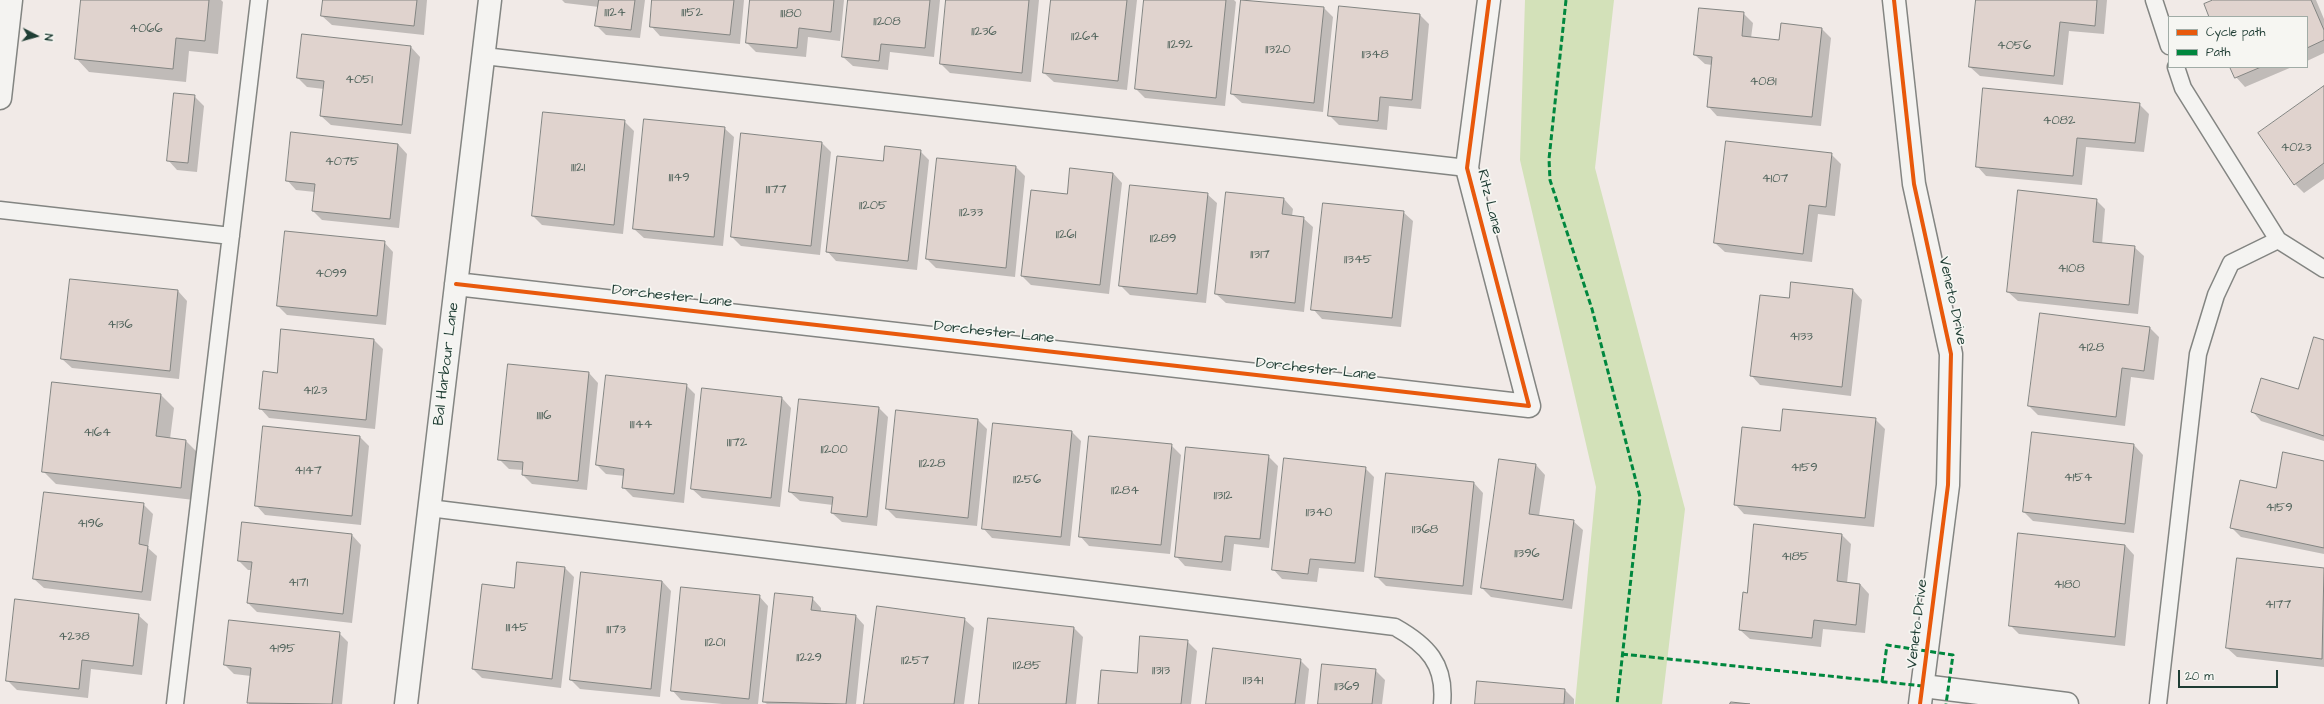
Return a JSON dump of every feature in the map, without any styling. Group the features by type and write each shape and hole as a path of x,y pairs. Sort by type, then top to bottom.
{"street":[{"path":"0,98 11,0"},
{"name":"Bal Harbour Lane","path":"406,704 490,0"},
{"name":"Ritz Lane","path":"1489,0 1467,168 1529,406"},
{"name":"Veneto Drive","path":"1894,0 1914,184 1951,354 1948,485 1922,695"},
{"name":"Dorchester Lane","path":"456,284 1529,406"},
{"path":"1922,695 2067,704"}],"lane":[{"path":"174,704 259,0"},
{"path":"2154,0 2168,43"},
{"path":"484,56 1467,168"},
{"path":"2176,68 2183,88 2278,240 2324,268"},
{"path":"0,210 231,236"},
{"path":"2158,704 2198,354 2216,295 2231,263 2278,240"},
{"path":"429,508 1395,627 1418,640 1438,665 1443,695 1442,704"}],"green space":[{"path":"1525,0 1614,0 1595,168 1685,509 1662,704 1575,704 1596,487 1520,160"}],"building":[{"path":"81,0 209,0 205,41 176,38 173,69 75,59"},
{"path":"323,0 417,0 414,26 321,16"},
{"path":"599,0 635,0 631,30 595,26"},
{"path":"652,0 734,0 730,35 650,27"},
{"path":"750,0 834,0 831,32 799,28 797,48 746,43"},
{"path":"848,0 930,0 925,48 881,44 879,61 842,57"},
{"path":"946,0 1029,0 1022,73 940,64"},
{"path":"1051,0 1127,0 1118,81 1043,73"},
{"path":"1144,0 1226,0 1216,98 1135,89"},
{"path":"1241,0 1324,7 1314,103 1231,94"},
{"path":"1976,0 2097,0 2095,26 2060,22 2054,76 1969,67"},
{"path":"2213,0 2311,0 2324,30 2324,40 2308,48 2308,16 2209,16 2204,4"},
{"path":"1339,6 1420,14 1412,100 1380,97 1378,121 1328,116"},
{"path":"1699,8 1744,12 1742,36 1779,40 1781,23 1822,28 1812,117 1707,107 1712,57 1694,55"},
{"path":"302,34 411,46 402,125 320,116 324,81 297,78"},
{"path":"2230,68 2259,68 2235,78"},
{"path":"2324,86 2324,163 2294,185 2258,133"},
{"path":"1983,88 2140,103 2135,143 2077,138 2073,176 1976,167"},
{"path":"174,93 195,95 188,163 167,161"},
{"path":"543,112 625,120 614,225 532,216"},
{"path":"644,119 725,127 714,237 633,229"},
{"path":"291,132 398,144 390,219 312,211 315,184 286,181"},
{"path":"741,133 822,142 811,246 731,237"},
{"path":"1726,141 1832,153 1826,207 1809,205 1803,254 1714,243"},
{"path":"885,146 921,150 908,261 826,252 837,156 883,161"},
{"path":"937,158 1016,166 1006,268 926,259"},
{"path":"1070,168 1113,173 1100,285 1021,276 1031,190 1067,194"},
{"path":"1130,185 1208,193 1197,294 1119,286"},
{"path":"2018,190 2097,199 2093,242 2135,246 2129,305 2007,292"},
{"path":"1226,192 1284,198 1282,214 1304,217 1295,303 1215,294"},
{"path":"1323,203 1404,211 1392,318 1311,310"},
{"path":"285,231 385,241 377,316 277,306"},
{"path":"70,279 178,290 170,371 61,359"},
{"path":"1791,282 1853,289 1842,387 1750,376 1760,295 1789,298"},
{"path":"2040,313 2150,327 2144,371 2122,368 2116,417 2028,406"},
{"path":"281,329 374,339 366,420 259,409 263,371 277,373"},
{"path":"2314,337 2324,340 2324,436 2251,412 2261,378 2298,389"},
{"path":"508,364 589,372 578,481 522,475 523,462 498,460"},
{"path":"606,375 687,384 674,494 622,488 624,469 596,465"},
{"path":"52,382 161,394 156,436 186,440 181,488 42,472"},
{"path":"702,388 782,397 771,498 691,489"},
{"path":"799,399 879,407 867,517 831,513 833,497 789,492"},
{"path":"1783,409 1876,418 1865,518 1734,505 1742,427 1780,431"},
{"path":"896,410 978,419 968,518 886,509"},
{"path":"993,423 1072,431 1061,537 982,529"},
{"path":"263,426 360,436 352,516 255,506"},
{"path":"2032,432 2134,444 2125,524 2023,512"},
{"path":"1089,436 1172,444 1161,545 1079,537"},
{"path":"1186,447 1269,455 1260,539 1225,536 1222,562 1175,557"},
{"path":"2283,452 2324,461 2324,548 2230,528 2240,480 2276,488"},
{"path":"1284,458 1366,467 1355,563 1310,559 1308,574 1272,570"},
{"path":"1499,459 1536,464 1529,514 1574,520 1563,600 1481,588"},
{"path":"1386,473 1474,482 1463,586 1375,577"},
{"path":"44,492 144,503 139,544 148,546 142,592 33,579"},
{"path":"242,522 352,534 343,614 247,603 252,562 238,561"},
{"path":"1754,524 1842,534 1837,581 1860,584 1856,625 1814,620 1812,638 1739,630 1743,592 1747,593"},
{"path":"2018,533 2125,545 2115,637 2009,626"},
{"path":"2237,558 2324,568 2322,659 2226,648"},
{"path":"517,562 565,567 552,679 472,669 482,584 514,588"},
{"path":"581,572 662,581 651,689 570,680"},
{"path":"681,587 760,595 749,699 671,691"},
{"path":"775,593 813,597 811,610 856,615 846,704 763,702"},
{"path":"15,599 139,614 133,666 82,660 79,689 6,681"},
{"path":"877,606 965,618 954,704 864,704"},
{"path":"988,618 1074,627 1066,704 979,704"},
{"path":"229,620 340,632 332,704 247,703 251,668 224,665"},
{"path":"1140,636 1188,640 1181,704 1098,704 1101,670 1137,673"},
{"path":"1213,648 1301,659 1295,704 1206,704"},
{"path":"1322,664 1376,669 1372,704 1318,704"},
{"path":"1477,681 1565,689 1564,704 1475,704"},
{"path":"1731,702 1750,704 1730,704"}],"marked path":[{"path":"1566,0 1549,159 1550,180 1592,309 1640,497 1617,704"},
{"path":"1882,682 1887,645 1953,655 1946,704"},
{"path":"1622,654 1923,686"}],"cycle path":[{"path":"456,284 1529,406 1467,168 1489,0"},
{"path":"1894,0 1914,184 1951,354 1948,485 1920,704"}]}
